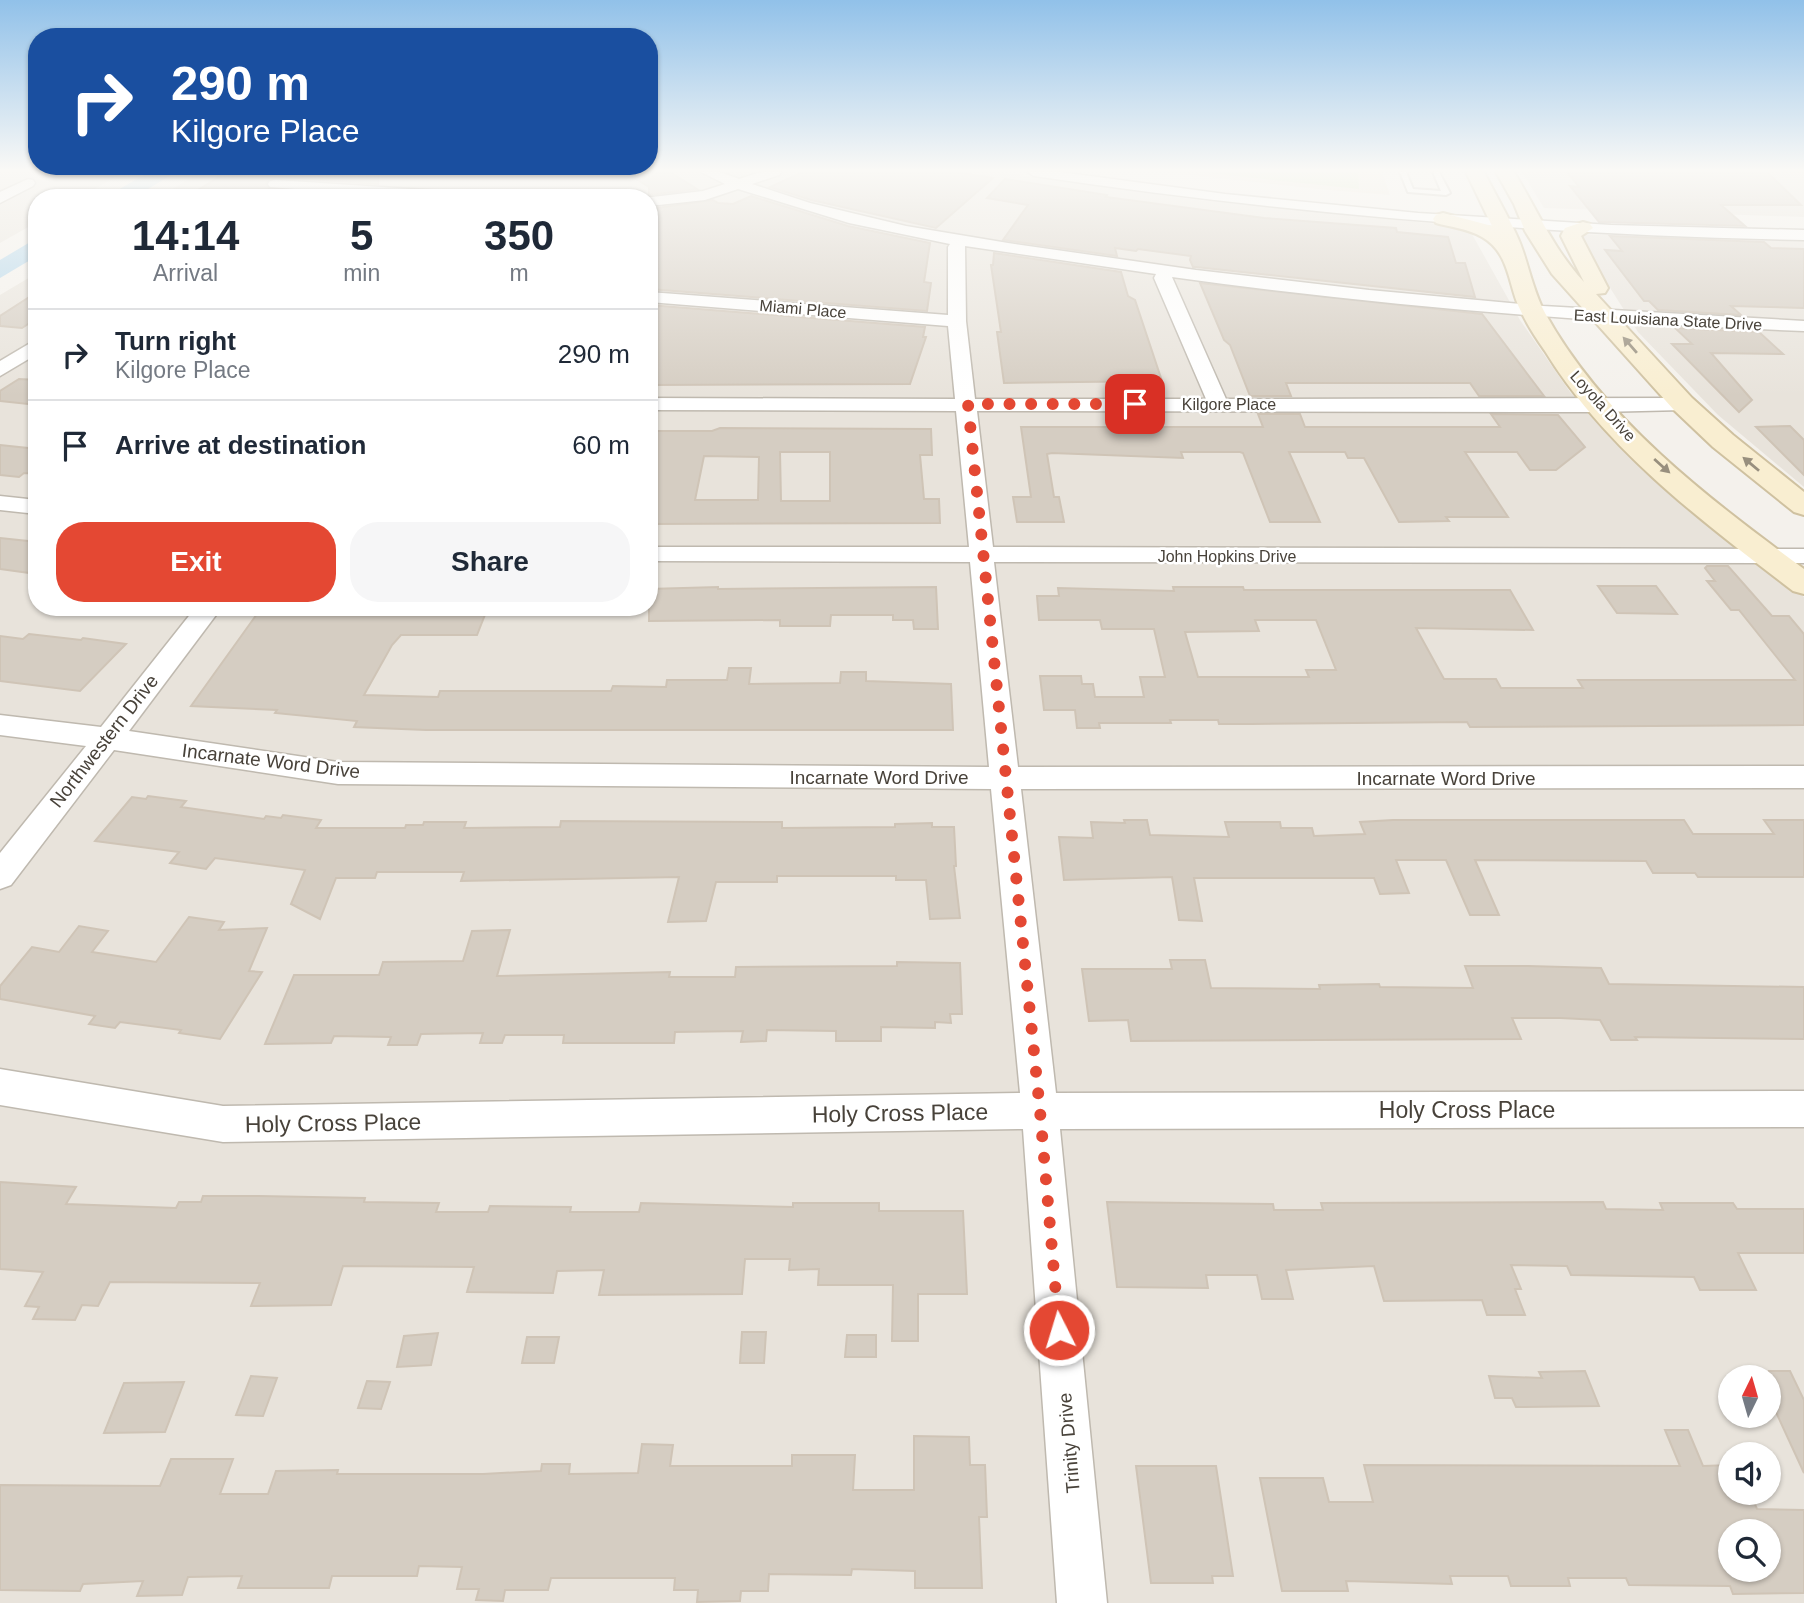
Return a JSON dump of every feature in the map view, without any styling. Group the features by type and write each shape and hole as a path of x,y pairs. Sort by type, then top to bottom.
{"main road":[{"path":"1505,247 1513,254"},
{"name":"Loyola Drive","path":"1510,247 1533,312 1570,372 1600,406 1693,495 1804,584"},
{"path":"1547,247 1560,269 1684,404 1723,441 1804,506"},
{"path":"1577,247 1593,276 1606,317"}],"street":[{"name":"Trinity Drive","path":"956,247 957,321 968,404 1040,1111 1082,1603"},
{"name":"East Louisiana State Drive","path":"1012,247 1165,271 1350,294 1533,312 1804,326"},
{"path":"1165,271 1163,278 1218,404"},
{"name":"Miami Place","path":"658,298 957,321"},
{"path":"0,370 28,358"},
{"name":"Kilgore Place","path":"658,404 1684,404"},
{"path":"0,503 28,506"},
{"name":"John Hopkins Drive","path":"658,554 1804,556"},
{"name":"Northwestern Drive","path":"0,876 203,616"},
{"name":"Incarnate Word Drive","path":"0,725 338,773 1007,778 1804,777"},
{"name":"Holy Cross Place","path":"0,1087 223,1124 1040,1111 1804,1109"}],"shaded area":[{"path":"658,247 1479,247 1520,320 1570,392 1669,489 1804,597 1804,1603 0,1603 0,295 28,278 28,616 658,616"},
{"path":"1584,247 1804,247 1804,487 1718,415 1638,332"}],"water":[{"path":"22,247 28,247 28,261 0,278 0,260"}],"building":[{"path":"658,247 929,247 924,282 931,283 927,311 658,290"},
{"path":"1051,247 1451,247 1456,263 1465,263 1475,297 1193,267 1191,256 1138,249 1115,248 1117,256"},
{"path":"1619,247 1804,249 1804,308 1731,306 1741,315 1658,310 1649,301 1644,301 1605,250 1622,251"},
{"path":"994,253 1121,272 1128,296 1135,300 1162,381 1004,383 997,332 1001,332 991,265"},
{"path":"1200,283 1482,314 1544,396 1479,396 1470,383 1286,383 1291,396 1250,396 1230,345 1224,340"},
{"path":"28,298 28,324 22,328 0,326 0,316"},
{"path":"658,306 925,327 923,337 926,337 910,384 658,385"},
{"path":"1675,328 1759,332 1783,354 1711,353 1752,400 1739,412 1672,344 1692,344"},
{"path":"19,379 28,380 28,404 0,401 0,391"},
{"path":"1258,414 1300,414 1305,427 1500,427 1491,414 1558,415 1585,447 1556,470 1530,470 1517,452 1465,452 1508,517 1446,517 1449,521 1399,522 1364,458 1348,458 1345,452 1289,452 1320,522 1270,522 1243,453 1240,452 1181,452 1183,458 1052,453 1047,454 1054,497 1059,497 1064,522 1017,522 1013,497 1031,497 1021,427 1263,427"},
{"path":"1790,426 1804,440 1804,475 1756,427"},
{"path":"720,428 931,429 932,455 920,455 924,499 939,499 940,523 658,524 658,431 712,431","holes":["780,452 830,452 830,501 781,501","704,456 759,457 758,500 695,500"]},
{"path":"0,445 28,448 28,473 19,477 0,475"},
{"path":"0,538 28,541 28,573 0,569"},
{"path":"1728,566 1772,616 1789,616 1804,634 1804,725 1470,727 1467,722 1219,724 1218,720 1170,720 1171,723 1099,723 1100,728 1077,728 1075,710 1044,710 1040,676 1081,676 1082,684 1093,684 1095,697 1144,697 1140,677 1165,677 1154,629 1102,629 1100,620 1039,620 1037,596 1059,596 1058,588 1174,591 1173,587 1243,587 1244,590 1510,590 1533,630 1416,628 1444,679 1496,679 1501,688 1583,688 1578,680 1795,680 1739,610 1731,610 1707,581 1715,581 1705,568","holes":["1255,620 1316,620 1336,670 1306,670 1309,677 1198,677 1185,632 1259,631"]},
{"path":"1598,586 1656,586 1677,614 1617,613"},
{"path":"936,587 938,629 914,629 913,620 893,620 893,615 831,615 830,626 780,626 780,620 649,621 649,616 658,616 658,589"},
{"path":"256,616 484,616 477,635 401,635 392,645 364,695 438,697 440,691 611,691 613,686 666,687 667,680 727,680 729,668 751,668 749,684 840,683 841,672 866,672 866,681 951,684 953,730 426,730 354,727 357,721 275,713 277,710 191,706"},
{"path":"29,634 126,644 80,691 0,681 0,636 23,639"},
{"path":"148,796 186,801 181,807 264,819 266,816 281,818 283,815 321,820 316,828 405,828 406,825 423,825 424,822 466,822 464,828 560,827 561,821 782,822 782,828 895,827 895,824 932,823 932,827 954,827 954,866 960,918 930,919 926,880 896,880 896,876 777,876 777,882 716,882 706,921 668,922 679,877 461,881 464,872 377,872 375,878 336,878 320,919 291,904 305,870 215,858 206,869 170,863 179,852 95,841 132,797 146,799"},
{"path":"1124,820 1147,820 1150,835 1229,837 1225,822 1280,822 1281,828 1312,828 1314,836 1365,834 1360,822 1393,820 1684,820 1693,834 1774,834 1764,820 1804,820 1804,877 1698,877 1695,873 1653,873 1646,861 1475,860 1499,915 1470,915 1446,860 1396,860 1409,893 1380,894 1374,878 1194,878 1202,921 1179,920 1172,877 1064,880 1059,837 1093,838 1091,822 1125,823"},
{"path":"189,917 224,922 219,930 267,928 249,971 262,972 220,1039 179,1033 181,1030 120,1022 115,1028 89,1024 95,1016 0,999 0,986 32,947 59,952 79,926 108,931 92,952 156,962"},
{"path":"510,930 497,976 670,972 669,977 735,977 736,967 897,966 897,962 960,963 962,1014 950,1014 951,1023 935,1022 935,1028 881,1027 881,1041 836,1041 836,1031 767,1030 766,1041 741,1042 743,1031 675,1032 674,1043 563,1043 564,1035 505,1035 502,1043 480,1043 483,1033 421,1034 417,1045 388,1045 391,1037 334,1036 331,1043 265,1044 294,975 379,975 383,962 463,961 472,931"},
{"path":"1170,960 1205,960 1211,988 1320,989 1319,985 1379,984 1380,987 1473,988 1465,966 1601,968 1609,984 1804,987 1804,1039 1635,1037 1637,1040 1611,1040 1600,1020 1512,1018 1521,1039 1131,1041 1128,1020 1089,1021 1082,969 1172,969"},
{"path":"0,1182 76,1187 66,1204 176,1208 179,1202 201,1202 203,1196 259,1196 365,1198 364,1202 439,1203 436,1212 488,1212 490,1206 571,1207 570,1212 639,1212 641,1203 793,1207 793,1203 879,1203 879,1211 963,1211 967,1294 918,1294 918,1341 892,1341 893,1285 818,1285 819,1269 789,1270 790,1259 745,1259 742,1294 599,1295 604,1270 557,1271 553,1293 467,1292 474,1267 343,1266 331,1305 251,1306 260,1283 110,1282 98,1306 82,1305 75,1320 33,1319 39,1307 25,1306 43,1272 0,1269"},
{"path":"1107,1202 1273,1204 1274,1210 1323,1210 1321,1203 1603,1202 1606,1209 1663,1210 1660,1203 1733,1203 1737,1209 1804,1209 1804,1253 1738,1253 1756,1290 1700,1290 1694,1277 1571,1275 1567,1266 1511,1265 1521,1289 1515,1289 1525,1315 1487,1315 1482,1300 1384,1301 1374,1266 1286,1270 1293,1299 1262,1299 1257,1275 1206,1275 1208,1288 1117,1287"},
{"path":"742,1332 766,1332 764,1363 740,1363"},
{"path":"438,1333 431,1365 397,1367 404,1336"},
{"path":"847,1335 876,1335 876,1357 845,1357"},
{"path":"527,1337 559,1337 554,1363 522,1363"},
{"path":"1585,1371 1599,1406 1516,1407 1512,1398 1495,1398 1489,1376 1542,1378 1539,1372"},
{"path":"1782,1371 1790,1371 1804,1400 1804,1473 1782,1425"},
{"path":"251,1376 277,1378 263,1416 236,1415"},
{"path":"367,1381 390,1382 381,1409 358,1408"},
{"path":"184,1382 165,1432 104,1433 124,1383"},
{"path":"1665,1430 1688,1430 1703,1466 1718,1465 1718,1505 1755,1505 1757,1509 1804,1510 1804,1593 1733,1594 1730,1586 1629,1585 1626,1578 1568,1578 1570,1586 1511,1586 1508,1576 1450,1576 1452,1584 1346,1581 1348,1591 1282,1591 1260,1478 1323,1478 1329,1502 1373,1502 1364,1465 1680,1466"},
{"path":"914,1436 969,1437 970,1465 985,1465 987,1517 979,1517 982,1588 915,1588 915,1571 852,1569 851,1575 769,1574 768,1591 741,1591 740,1601 697,1602 698,1590 674,1590 675,1578 551,1578 548,1590 505,1590 503,1601 476,1600 479,1589 457,1589 462,1567 419,1566 417,1576 332,1576 329,1588 238,1588 242,1576 188,1577 182,1595 137,1596 143,1581 83,1584 80,1591 0,1590 0,1485 160,1486 171,1459 233,1459 220,1494 268,1494 276,1471 338,1470 337,1474 483,1474 541,1471 542,1464 570,1464 569,1474 638,1473 642,1444 673,1445 670,1466 792,1466 792,1455 855,1455 853,1490 914,1490"},
{"path":"1136,1466 1216,1466 1233,1576 1212,1576 1213,1583 1151,1583"}],"route":[{"path":"1059,1330 1040,1111 968,404 1135,404"}]}
